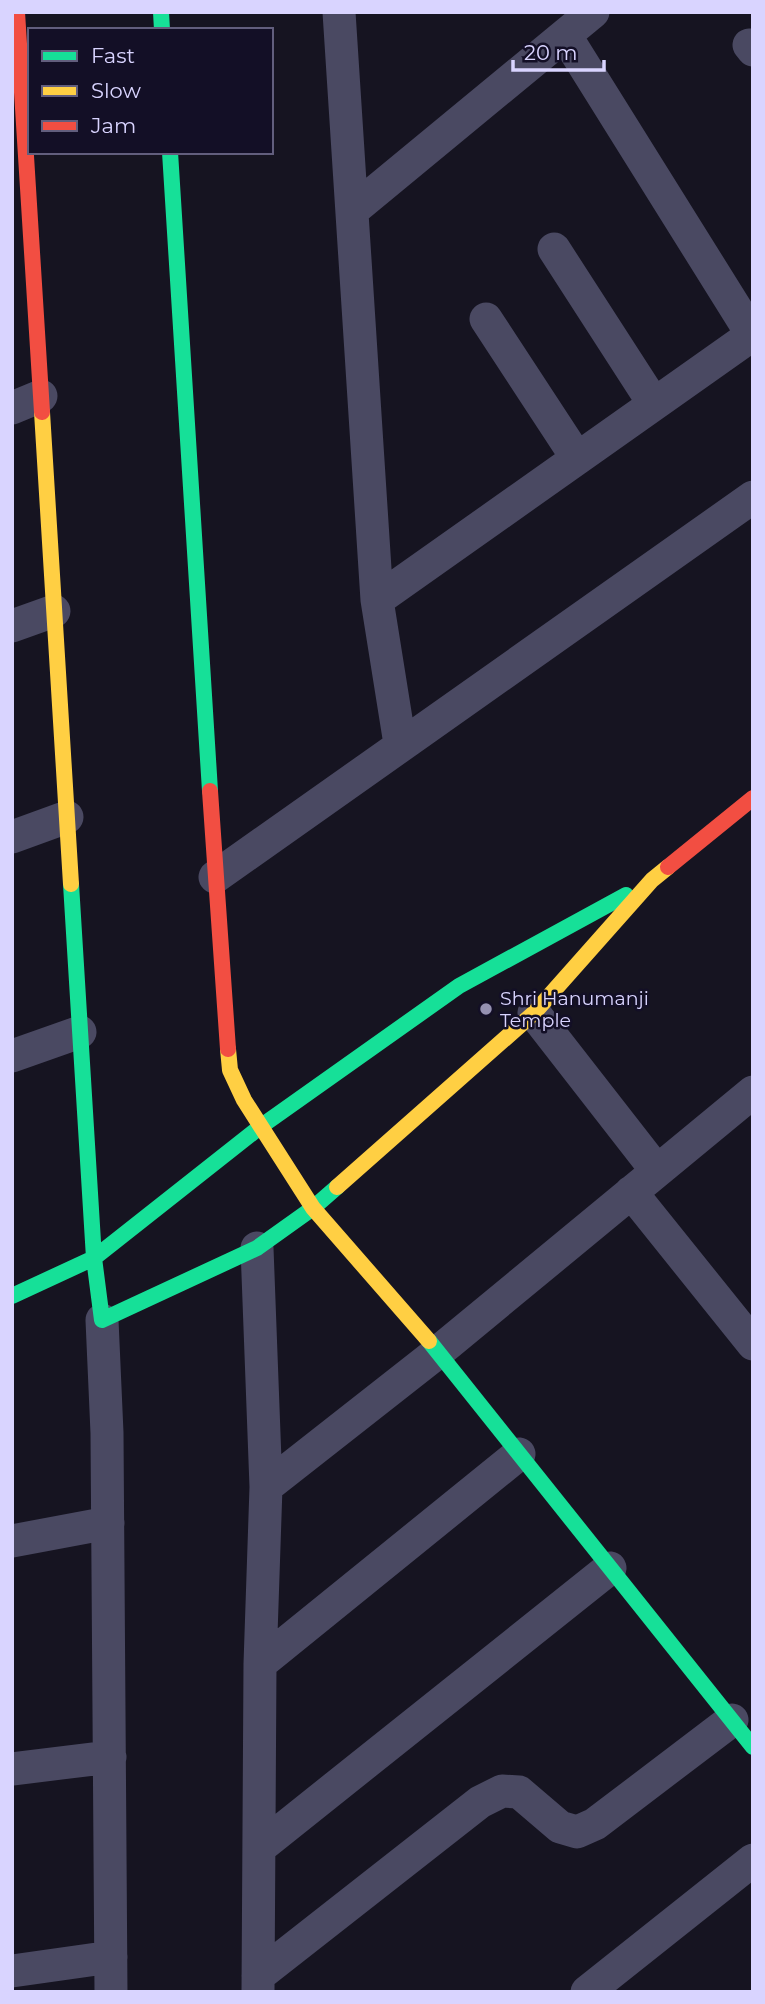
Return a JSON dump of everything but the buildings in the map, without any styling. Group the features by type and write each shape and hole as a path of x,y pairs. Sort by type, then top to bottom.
{"street":[{"path":"17,12 27,402 54,611 94,1258 102,1320 107,1433 111,1992"},
{"path":"339,12 377,600 400,744"},
{"path":"353,210 576,21 752,335 377,600"},
{"path":"170,154 229,1070 260,1127 313,1208 438,1352 753,1747"},
{"path":"554,249 654,404"},
{"path":"486,319 577,458"},
{"path":"215,877 753,497"},
{"path":"12,626 54,611"},
{"path":"102,1320 257,1248 313,1208 534,1013 653,880 753,799"},
{"path":"12,836 66,817"},
{"path":"12,1296 94,1258 260,1127 459,986 653,880"},
{"path":"534,1013 657,1171"},
{"path":"12,1055 80,1032"},
{"path":"266,1488 438,1352 753,1092"},
{"path":"631,1192 750,1335"},
{"path":"257,1248 266,1488 260,1664 258,1984"},
{"path":"260,1664 519,1454"},
{"path":"12,1541 108,1523"},
{"path":"258,1848 610,1568"},
{"path":"258,1984 480,1802 502,1791 519,1792 560,1827 577,1832 595,1824 732,1720"},
{"path":"12,1769 110,1757"},
{"path":"587,1992 753,1860"},
{"path":"12,1971 111,1957"}],"traffic: fast":[{"path":"161,12 162,28"},
{"path":"170,154 210,791"},
{"path":"71,884 94,1258 102,1320 257,1248 313,1208 337,1187"},
{"path":"12,1296 94,1258 260,1127 459,986 626,895"},
{"path":"429,1341 753,1747"}],"traffic: slow":[{"path":"42,412 71,884"},
{"path":"337,1187 534,1013 652,880 668,867"},
{"path":"228,1049 230,1070 244,1100 313,1208 429,1341"}],"traffic: jam":[{"path":"17,12 42,412"},
{"path":"210,791 228,1049"},
{"path":"668,867 753,798"}],"place":[{"name":"Shri Hanumanji Temple","path":"486,1009"}]}
